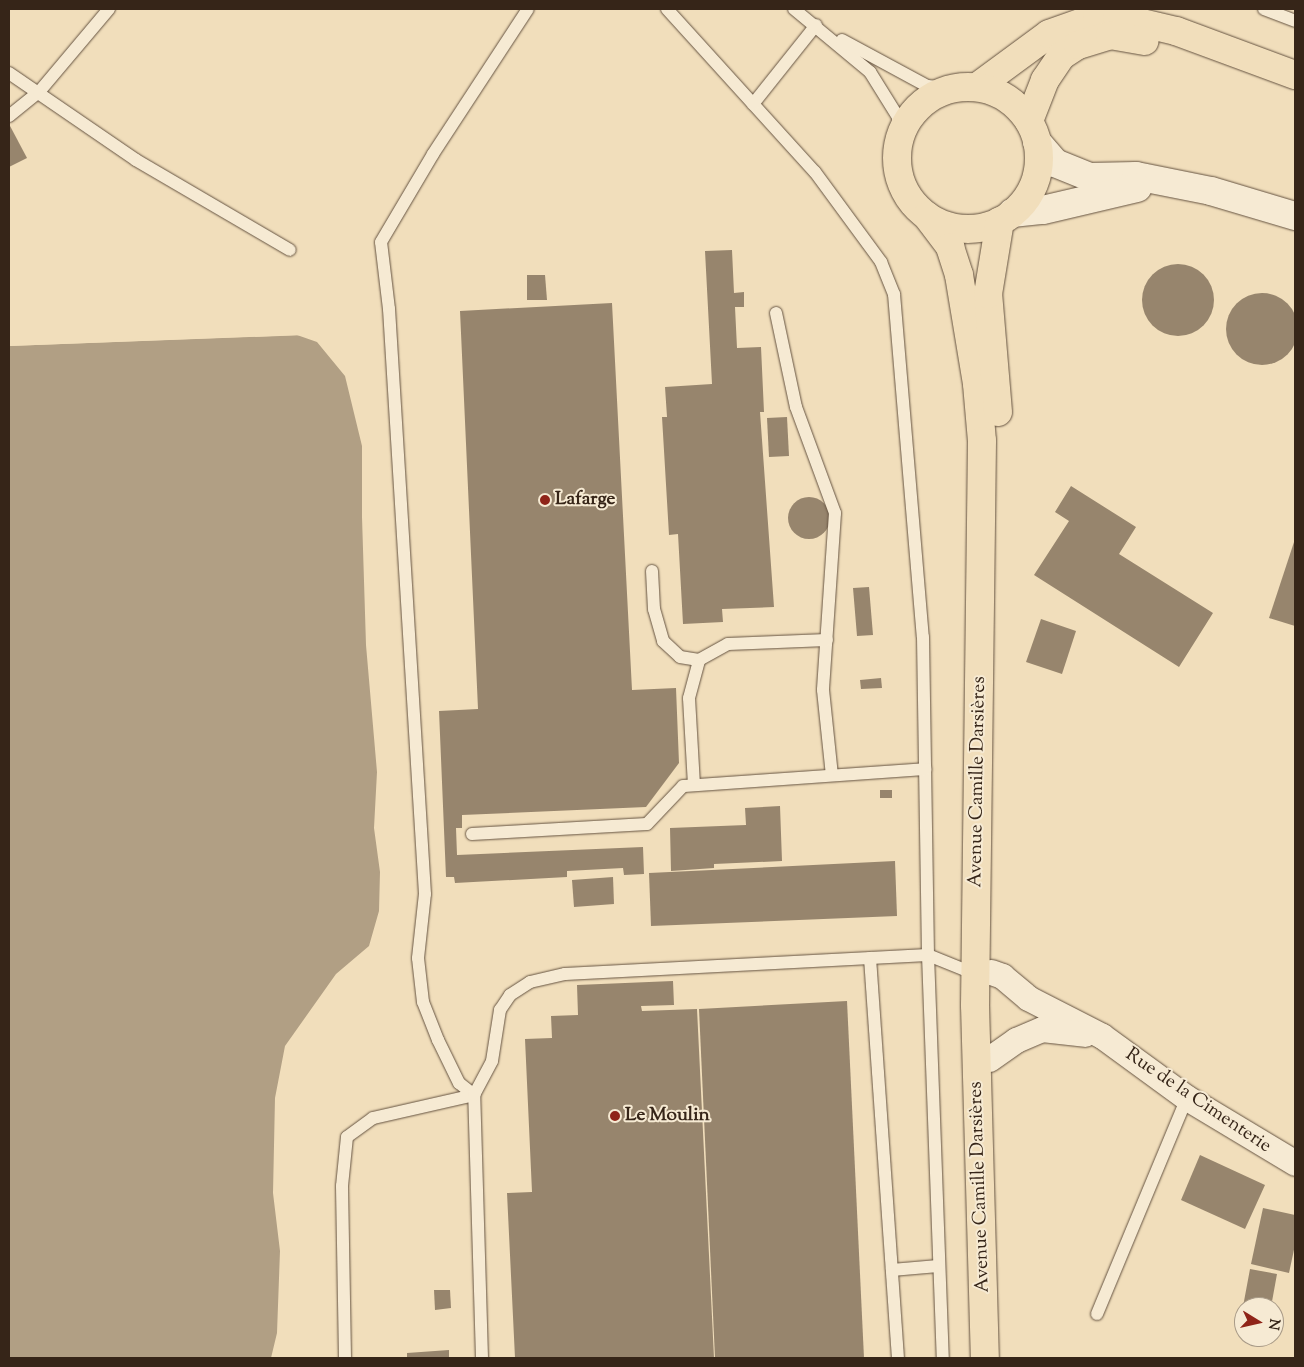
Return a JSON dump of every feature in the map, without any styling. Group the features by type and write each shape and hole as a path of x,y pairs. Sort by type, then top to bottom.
{"main road":[{"path":"1295,75 1176,31 1117,17 1097,17 1049,34 964,88 932,96 916,109 904,126 898,145 897,166 902,185 912,203 927,216 963,229 982,228 1006,217 1026,199 1034,181 1038,162 1033,132 1045,80 1061,56 1078,45 1110,35 1129,36 1173,49 1295,92"},
{"path":"964,88 1006,98 1033,132"},
{"name":"Avenue Camille Darsières","path":"927,216 950,247 959,275 977,384 982,441 985,1358"},
{"name":"Avenue Camille Darsières","path":"1002,1358 989,1059 983,971 999,448 988,294 1006,217"}],"street":[{"path":"1033,132 1056,163 1090,177 1136,176 1211,191 1295,216"},
{"path":"1006,217 1044,210 1134,188 1211,191"},
{"name":"Rue de la Cimenterie","path":"983,971 1002,976 1028,998 1102,1036 1187,1098 1295,1163"},
{"path":"989,1059 1016,1040 1042,1029 1102,1036"}],"lane":[{"path":"9,116 39,92 109,9"},
{"path":"474,1095 459,1083 438,1040 423,1002 418,958 425,894 389,308 381,242 433,154 528,9"},
{"path":"667,9 820,179 881,262 894,294 923,637 928,956 938,1266 943,1358"},
{"path":"794,9 816,25 870,72 898,117 898,145"},
{"path":"1264,9 1295,21"},
{"path":"753,104 816,25"},
{"path":"816,25 927,86 964,88"},
{"path":"9,73 136,160 290,250"},
{"path":"776,313 796,407 835,513 823,690 832,775"},
{"path":"652,571 654,609 663,641 680,657 699,660 728,644 827,640"},
{"path":"694,784 689,698 699,660"},
{"path":"472,834 647,824 683,786 694,784 925,769"},
{"path":"482,1358 474,1095 492,1061 500,1010 510,995 530,982 565,974 870,958 928,956 965,970 983,971"},
{"path":"870,958 898,1358"},
{"path":"345,1358 342,1196 347,1137 373,1118 474,1095"},
{"path":"1096,1314 1187,1098"},
{"path":"892,1270 938,1266"}],"shaded area":[{"path":"297,335 317,342 345,376 362,446 366,645 377,772 374,828 380,872 379,911 369,946 336,974 285,1046 275,1098 273,1193 280,1251 277,1333 271,1358 9,1358 9,346"}],"pier":[{"path":"297,333 306,335 9,346 9,344"}],"building":[{"path":"9,124 27,158 9,167"},
{"path":"732,250 734,293 744,292 744,307 735,307 737,348 761,347 764,412 760,412 774,607 722,609 723,622 683,624 678,534 669,535 662,417 667,417 665,387 712,384 705,251"},
{"path":"1178,264 1192,267 1204,274 1211,286 1214,300 1211,314 1204,326 1192,333 1178,336 1164,333 1152,326 1145,314 1142,300 1145,286 1152,274 1164,267"},
{"path":"527,275 545,275 547,300 527,300"},
{"path":"1262,293 1282,299 1292,309 1298,329 1292,349 1282,359 1262,365 1242,359 1232,349 1226,329 1232,309 1242,299"},
{"name":"Lafarge","path":"612,303 632,690 676,688 679,763 646,807 462,815 462,828 456,828 457,855 643,847 644,874 624,875 623,868 567,871 567,877 455,883 454,877 446,877 439,711 478,709 460,311"},
{"path":"787,417 789,456 769,457 767,418"},
{"path":"1071,486 1136,527 1119,554 1213,613 1179,667 1034,575 1069,521 1055,512"},
{"path":"809,497 817,499 826,507 830,518 828,526 820,535 809,539 801,537 792,529 788,518 790,510 798,501"},
{"path":"1295,539 1295,626 1269,618"},
{"path":"869,587 873,635 857,636 853,588"},
{"path":"1041,619 1076,631 1062,674 1026,662"},
{"path":"881,678 882,688 861,689 860,680"},
{"path":"880,790 892,790 892,798 880,798"},
{"path":"780,806 782,861 714,864 714,868 671,871 670,828 746,825 745,808"},
{"path":"895,861 897,916 651,926 649,873"},
{"path":"613,877 614,904 574,907 572,880"},
{"name":"Le Moulin","path":"673,981 674,1005 641,1006 642,1011 697,1009 714,1358 515,1358 507,1193 532,1192 525,1039 552,1038 551,1016 578,1015 577,985"},
{"path":"847,1001 864,1358 715,1358 699,1009"},
{"path":"1200,1155 1265,1185 1245,1229 1181,1200"},
{"path":"1263,1208 1295,1215 1295,1245 1289,1273 1251,1264"},
{"path":"1250,1269 1277,1274 1273,1297 1245,1297"},
{"path":"434,1290 450,1290 451,1308 435,1310"},
{"path":"449,1350 449,1358 407,1358 407,1353"}],"place":[{"name":"Lafarge","path":"545,500"},
{"name":"Le Moulin","path":"615,1116"}]}
